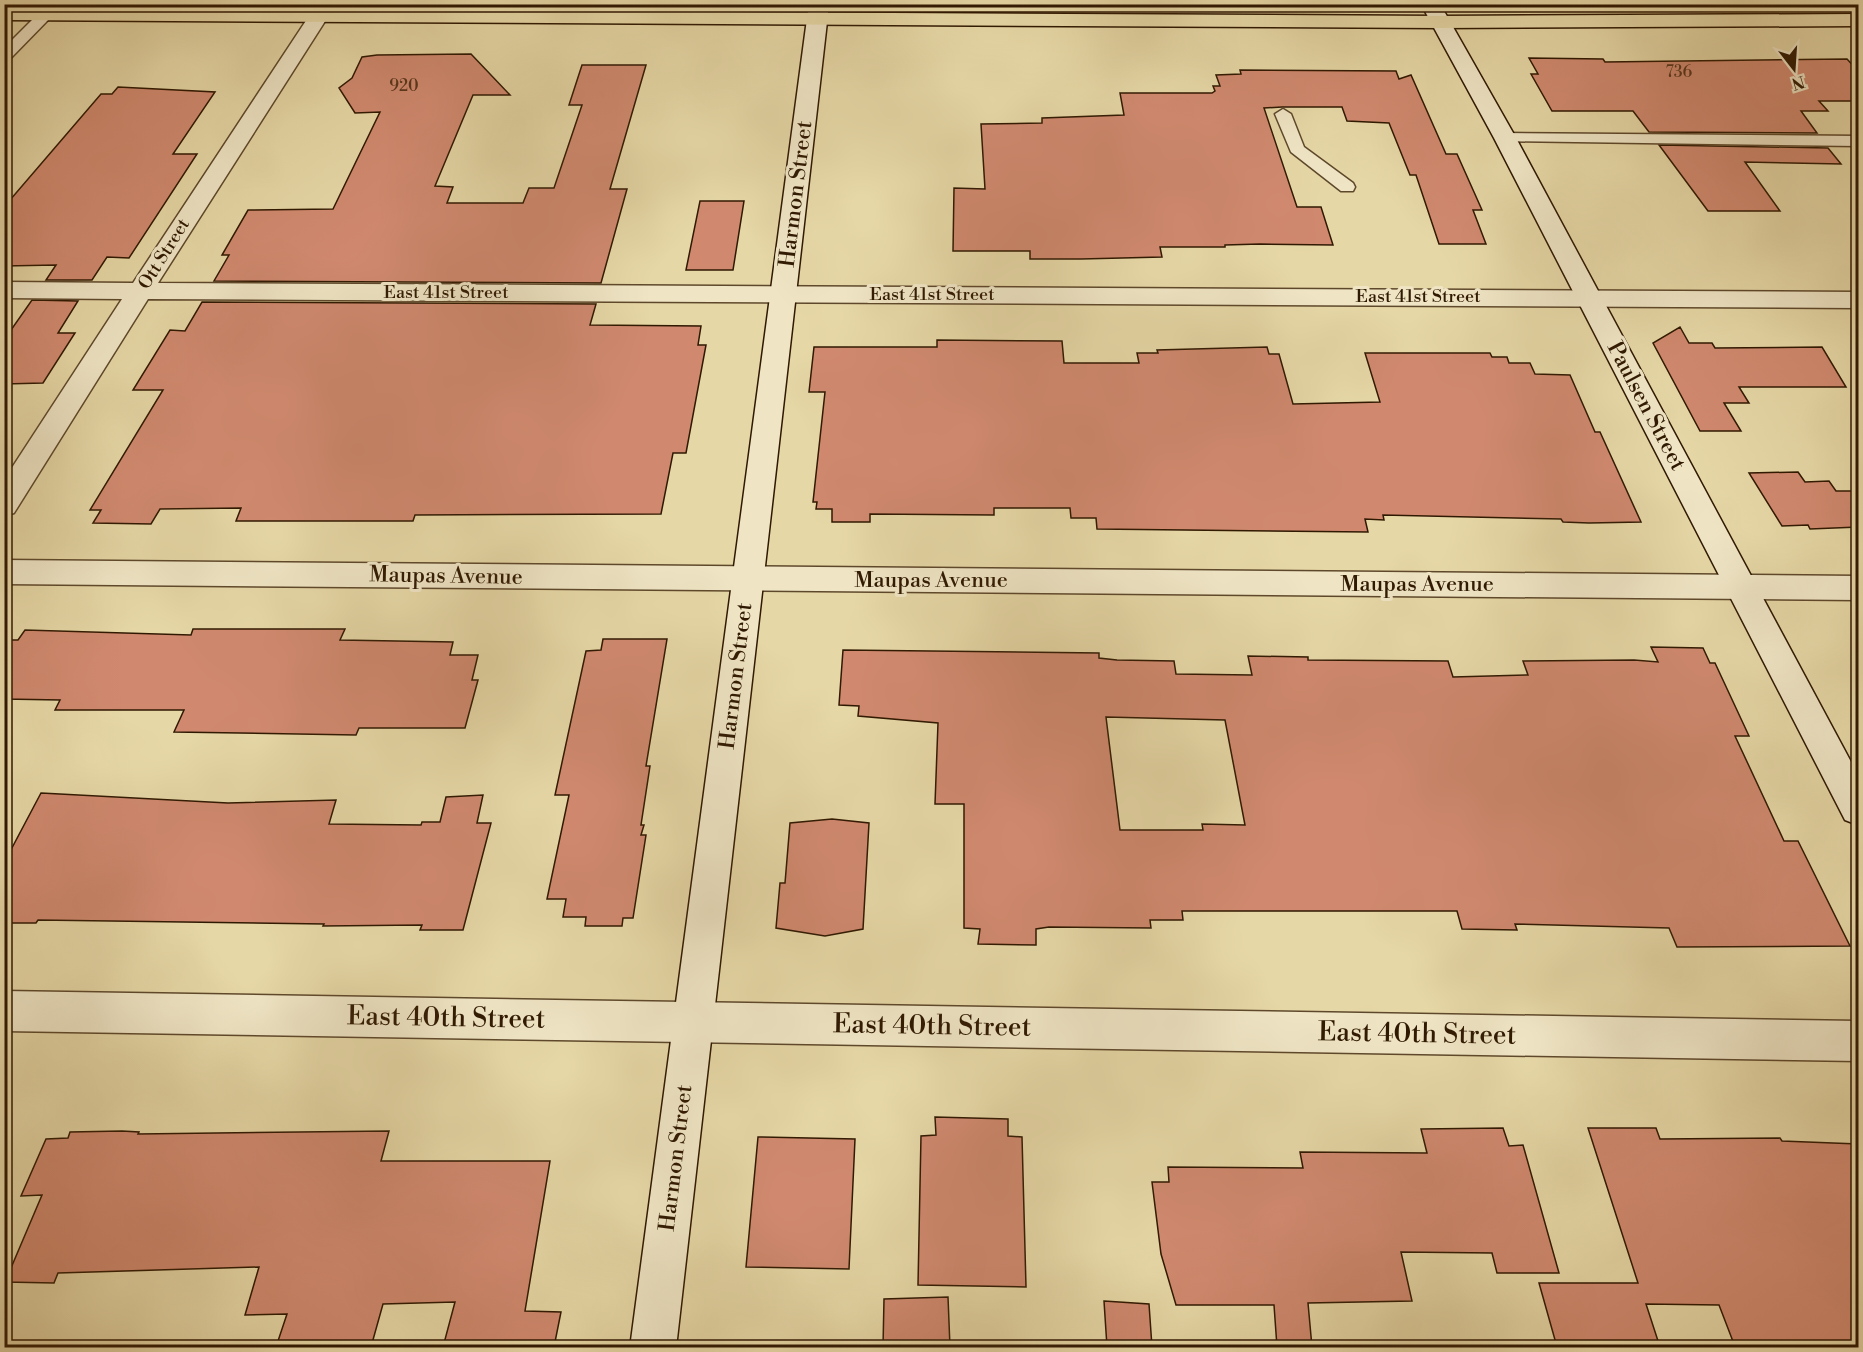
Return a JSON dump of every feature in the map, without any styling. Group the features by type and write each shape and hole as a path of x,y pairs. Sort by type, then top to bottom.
{"main road":[{"path":"4,14 323,10 1435,13 1858,20"}],"street":[{"name":"Ott Street","path":"4,506 323,10"},
{"name":"Harmon Street","path":"653,1347 818,12"},
{"name":"Paulsen Street","path":"1435,13 1505,138 1858,809"},
{"name":"East 41st Street","path":"4,290 1858,300"},
{"name":"Maupas Avenue","path":"4,572 1858,588"},
{"name":"East 40th Street","path":"4,1011 1858,1041"}],"lane":[{"path":"4,57 46,14"},
{"path":"1283,114 1298,150 1347,187"},
{"path":"1505,138 1858,141"}],"building":[{"path":"471,54 510,95 473,95 435,186 453,187 447,203 523,203 529,188 554,188 582,105 569,105 582,65 646,65 610,189 627,189 601,283 214,281 229,255 222,255 248,210 333,209 380,112 355,113 339,88 352,78 362,57"},
{"path":"1529,58 1603,59 1605,62 1847,59 1858,71 1858,101 1819,101 1828,111 1801,111 1817,133 1649,132 1633,111 1552,111 1531,74 1538,74"},
{"path":"1240,70 1396,71 1399,79 1411,75 1446,154 1457,154 1482,210 1473,210 1486,244 1439,244 1416,175 1410,175 1389,123 1347,121 1342,107 1282,107 1264,108 1297,207 1321,207 1333,245 1260,244 1225,245 1225,247 1160,247 1162,257 1081,259 1030,259 1030,251 953,251 954,188 985,189 981,124 1042,123 1042,118 1124,115 1120,93 1212,93 1215,91 1213,86 1220,86 1216,75 1241,74"},
{"path":"118,87 215,92 173,154 197,154 129,258 107,257 92,280 46,280 56,265 4,266 4,207 101,94 112,94"},
{"path":"1659,145 1828,148 1841,164 1745,162 1780,211 1708,211"},
{"path":"700,201 744,201 733,270 686,270"},
{"path":"32,300 78,301 58,333 75,333 43,383 4,384 4,340"},
{"path":"202,302 596,304 590,325 701,326 698,345 706,345 686,453 673,453 661,514 415,515 413,521 236,521 241,508 160,509 151,524 93,523 101,510 90,510 163,390 133,390 170,330 185,331"},
{"path":"1680,327 1689,343 1712,343 1715,348 1822,347 1846,387 1739,387 1749,403 1724,403 1741,431 1700,431 1653,343"},
{"path":"937,340 1062,341 1064,363 1139,363 1137,353 1158,353 1157,350 1267,347 1269,354 1279,354 1293,404 1380,402 1365,353 1490,353 1492,357 1507,357 1509,363 1530,363 1535,374 1570,375 1595,432 1600,432 1641,522 1589,523 1563,522 1561,519 1383,515 1384,520 1365,519 1368,532 1097,529 1096,518 1071,518 1070,508 994,508 994,515 870,514 870,522 832,522 832,509 816,509 817,502 813,502 825,392 809,392 814,347 937,347"},
{"path":"1798,472 1805,482 1829,481 1836,491 1858,491 1858,527 1810,529 1808,525 1782,526 1749,473"},
{"path":"193,629 345,629 340,640 453,642 450,655 478,655 472,680 478,680 465,728 359,728 356,735 174,732 184,710 55,710 60,700 4,699 4,640 18,640 25,630 191,635"},
{"path":"603,639 667,639 646,766 650,766 641,835 646,835 633,918 623,918 622,926 585,926 586,917 563,917 566,899 547,899 569,795 555,795 586,651 601,650"},
{"path":"1651,647 1703,648 1710,663 1715,663 1749,736 1735,736 1784,841 1798,841 1850,946 1677,947 1669,928 1515,924 1517,930 1462,929 1457,911 1182,911 1183,920 1150,920 1151,928 1049,927 1036,929 1036,945 978,944 980,929 964,928 964,804 935,804 938,723 858,716 859,706 839,705 843,650 1099,653 1099,658 1117,660 1174,661 1176,674 1252,675 1248,656 1308,657 1308,660 1448,661 1453,677 1528,675 1523,661 1634,660 1658,662","holes":["1106,717 1225,720 1245,825 1202,824 1203,830 1120,830"]},
{"path":"41,793 228,803 336,800 329,824 421,825 422,822 440,822 446,797 483,795 477,823 491,823 463,930 420,930 422,925 323,926 324,924 38,920 36,923 4,923 4,863"},
{"path":"832,819 869,823 863,929 825,936 776,928 780,883 785,883 790,823"},
{"path":"935,1117 1008,1119 1008,1136 1022,1137 1026,1287 918,1285 921,1136 936,1135"},
{"path":"1503,1128 1509,1146 1523,1145 1559,1273 1497,1273 1492,1253 1401,1252 1412,1301 1308,1303 1312,1347 1277,1347 1274,1305 1176,1305 1161,1254 1152,1182 1169,1182 1168,1167 1303,1168 1300,1152 1427,1153 1421,1129"},
{"path":"1588,1128 1656,1128 1660,1139 1780,1138 1782,1141 1858,1144 1858,1346 1734,1344 1719,1305 1646,1304 1660,1347 1557,1347 1539,1283 1638,1283"},
{"path":"389,1131 381,1161 550,1161 525,1311 561,1312 554,1347 443,1347 455,1302 383,1304 371,1347 276,1347 287,1314 245,1315 259,1267 58,1273 54,1283 5,1282 42,1195 21,1196 46,1139 68,1138 70,1132 139,1132 138,1134"},
{"path":"758,1137 855,1139 849,1269 746,1267"},
{"path":"948,1297 950,1347 883,1347 884,1299"},
{"path":"1104,1301 1149,1304 1152,1347 1107,1347"}]}
